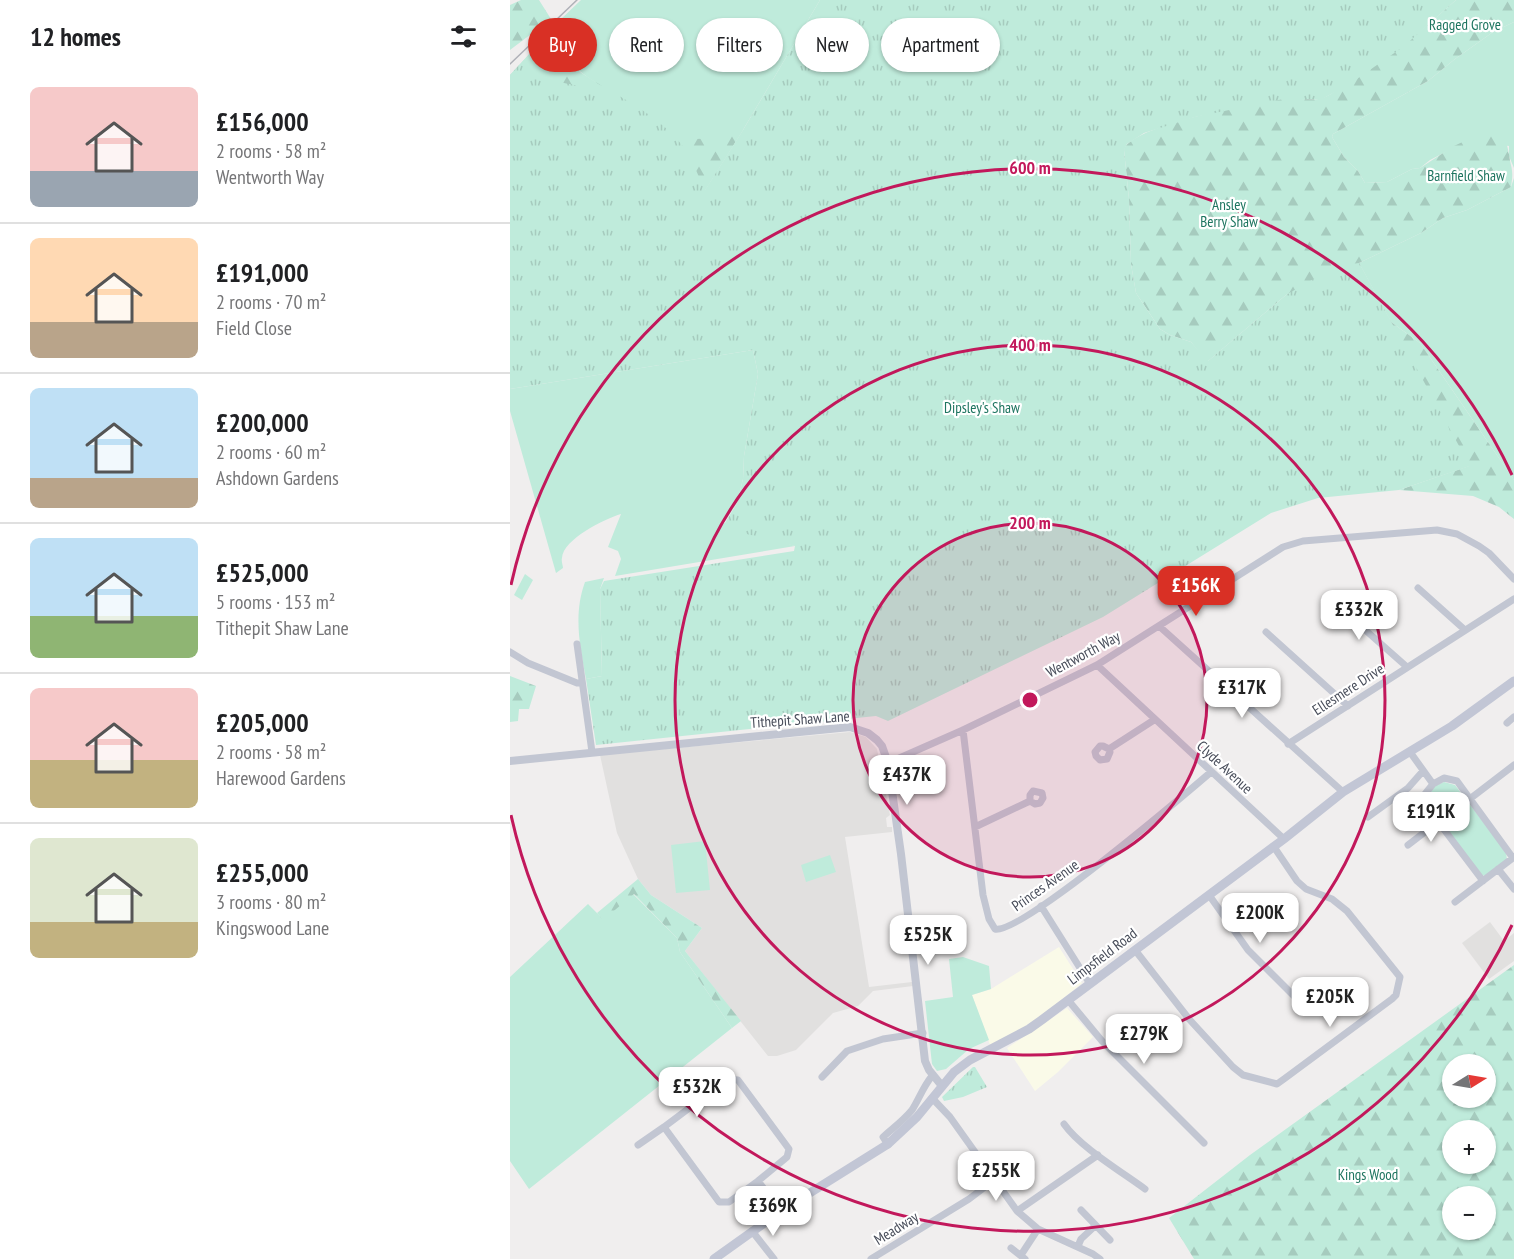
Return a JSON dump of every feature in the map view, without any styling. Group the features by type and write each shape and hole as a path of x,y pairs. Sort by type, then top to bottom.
{"main road":[{"name":"Limpsfield Road","path":"714,1259 781,1211 888,1144 906,1129 954,1072 970,1060 1029,1029 1274,847 1343,792 1452,726 1514,681"}],"street":[{"name":"Wentworth Way","path":"888,763 963,730 1097,665 1278,551 1293,544 1312,540 1426,530 1448,532 1457,534 1489,553 1514,579"},
{"path":"1418,588 1465,630"},
{"path":"1328,597 1407,667"},
{"name":"Ellesmere Drive","path":"1288,744 1514,599"},
{"path":"1159,626 1343,792"},
{"path":"1266,632 1348,706"},
{"path":"577,644 592,752"},
{"path":"510,652 528,663 582,683"},
{"name":"Clyde Avenue","path":"1097,665 1284,839"},
{"path":"1507,723 1514,717"},
{"path":"1109,749 1154,720"},
{"name":"Tithepit Shaw Lane","path":"510,761 850,727 868,733 882,746 888,763 926,1061 932,1076"},
{"name":"Princes Avenue","path":"963,730 983,895 989,919 995,929 1000,930 1008,928 1041,906 1107,858 1211,772"},
{"path":"1410,752 1433,784"},
{"path":"1471,798 1514,765"},
{"path":"1370,813 1408,788 1423,771"},
{"path":"1455,902 1514,858 1457,781 1444,778 1433,784 1425,794 1427,807 1483,881"},
{"path":"975,826 1030,801"},
{"path":"1408,845 1438,822"},
{"path":"1135,950 1189,1019 1233,1067 1243,1075 1270,1083 1277,1084 1392,999 1396,994 1400,976 1347,911 1332,899 1306,889 1297,881 1274,847"},
{"path":"1498,869 1514,889"},
{"path":"1209,895 1248,950 1299,1001"},
{"path":"1041,906 1090,984"},
{"path":"1068,1000 1102,1041 1204,1143"},
{"path":"822,1077 847,1051 883,1039 923,1033"},
{"path":"888,1144 883,1137 907,1116 921,1090 932,1076 942,1086"},
{"path":"638,1145 728,1079 738,1080 789,1149 787,1157 758,1181 729,1202 720,1202 664,1127"},
{"path":"932,1098 950,1117 1017,1211 1038,1228 1100,1259"},
{"path":"1064,1124 1069,1131 1098,1155 1145,1189"},
{"path":"1017,1211 1098,1155"},
{"name":"Meadway","path":"871,1259 969,1199 994,1180"},
{"path":"758,1181 781,1211"},
{"path":"1081,1210 1110,1240"},
{"path":"1077,1246 1095,1226"},
{"path":"1011,1248 1023,1257 1038,1228"},
{"path":"752,1231 774,1259"}],"shaded area":[{"path":"850,732 866,737 877,749 890,815 886,818 887,827 892,827 892,832 845,837 869,987 912,982 913,986 873,991 858,1006 833,1013 796,1050 777,1056 768,1056 685,951 702,928 651,895 638,879 617,833 600,755"},
{"path":"1490,922 1504,941 1514,933 1514,961 1489,979 1462,943"},
{"path":"1059,947 1082,983 1044,1014 1014,1034 990,1045 972,995 991,989"},
{"path":"1067,1008 1093,1037 1035,1091 1007,1048"}],"green space":[{"path":"521,0 539,0 550,18 528,18 528,36 510,50 510,5"},
{"path":"581,0 820,0 809,18 795,18 795,42 783,62 783,18 696,18 696,72 777,72 705,190 595,82 581,72 597,72 597,18 562,18"},
{"name":"Dipsley's Shaw","path":"820,0 1456,0 1403,47 1348,85 1322,99 1283,99 1195,117 1144,133 1127,144 1124,150 1129,199 1131,264 1136,293 1160,329 1191,342 1208,361 1286,295 1327,271 1359,263 1470,466 1399,490 1318,498 1271,513 1103,617 888,721 876,716 596,745 586,679 602,676 600,589 604,581 794,551 795,546 722,528 737,503 743,479 744,456 758,374 753,350 510,389 510,75 528,55 528,72 548,72 552,77 564,83 589,87 595,82 657,120 668,130 687,152 705,190 777,72 783,72 783,62 795,42 795,72 869,72 869,18 809,18"},
{"path":"1456,0 1514,0 1514,22 1493,32 1428,81 1333,134 1332,137 1344,157 1358,171 1365,183 1387,182 1412,169 1420,168 1454,146 1492,128 1504,138 1512,169 1511,187 1467,210 1443,218 1421,233 1359,263 1391,322 1420,343 1514,480 1514,519 1499,507 1473,496 1399,490 1469,466 1301,288 1286,295 1207,362 1191,342 1160,329 1136,293 1131,264 1129,199 1124,150 1131,141 1147,132 1170,124 1222,110 1282,99 1325,97 1388,56"},
{"path":"1514,22 1514,168 1509,156 1509,146 1467,141 1430,160 1420,168 1412,169 1387,182 1365,183 1358,171 1344,157 1332,137 1333,134 1428,81 1493,32"},
{"path":"528,55 528,72 580,72 663,125 694,139 726,138 743,130 704,192 510,75"},
{"path":"1514,178 1514,480 1420,343 1391,322 1359,263 1421,233 1443,218 1467,210 1511,187"},
{"path":"753,350 758,374 744,456 743,479 737,503 724,523 795,546 615,576 621,559 618,551 608,547 621,514 596,525 569,544 562,558 563,568 556,573 510,411 510,389"},
{"path":"525,574 533,580 522,600 514,595"},
{"path":"604,578 600,589 602,676 586,679 578,618 581,594 585,582"},
{"path":"510,676 536,686 529,709 519,709 518,721 510,722"},
{"path":"1444,782 1455,785 1506,852 1507,860 1487,875 1481,876 1431,808 1429,795 1435,786"},
{"path":"705,841 710,890 676,893 671,845"},
{"path":"830,855 836,872 806,882 801,865"},
{"path":"638,879 651,895 702,928 685,951 741,1021 732,1028 680,952 677,938 634,894 603,920 597,913"},
{"path":"633,894 677,938 680,952 732,1028 529,1189 510,1161 510,977 588,904 603,919"},
{"path":"963,957 989,966 991,989 972,995 989,1040 969,1049 946,1069 937,1071 932,1064 925,1001 953,997 949,959"},
{"name":"Kings Wood","path":"1514,965 1514,1259 1194,1259 1169,1218 1250,1155"},
{"path":"973,1067 987,1087 963,1097 944,1101 942,1097"}],"railway":[{"path":"510,64 577,0"}],"park label":[{"name":"Ragged Grove","path":"1465,24"},
{"name":"Barnfield Shaw","path":"1466,175"},
{"name":"Ansley Berry Shaw","path":"1229,212"}]}
